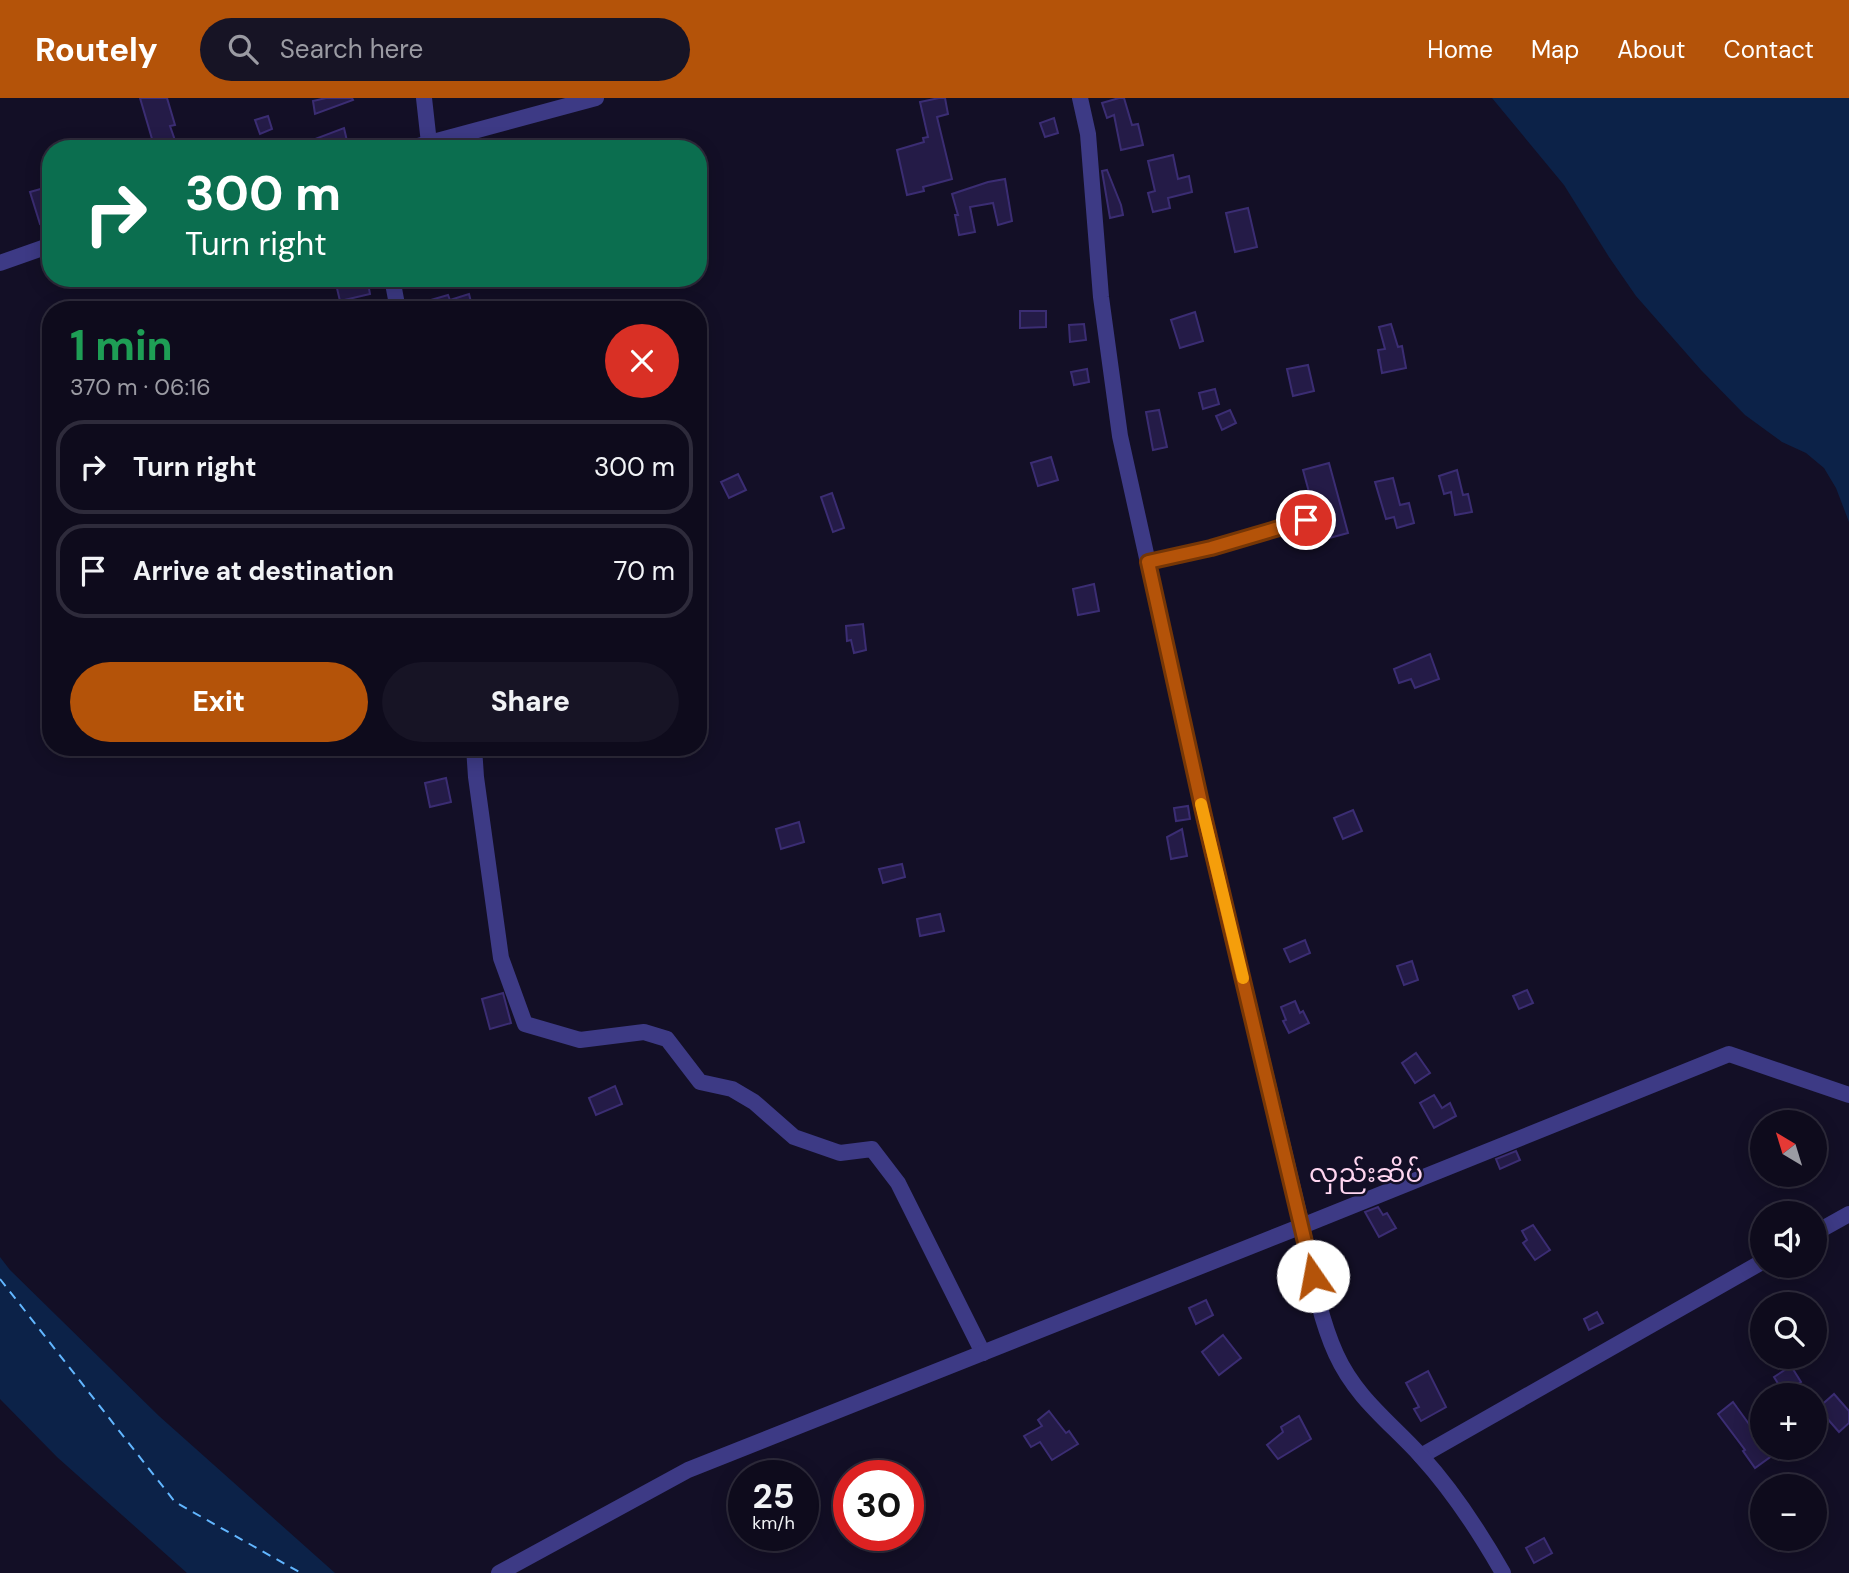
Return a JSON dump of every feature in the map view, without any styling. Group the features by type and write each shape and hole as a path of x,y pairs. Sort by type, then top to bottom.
{"street":[{"path":"424,98 429,140"},
{"path":"440,140 596,98"},
{"path":"1080,98 1088,134 1101,297 1121,436 1204,816 1319,1301 1337,1355 1370,1406 1421,1456 1475,1525 1503,1573"},
{"path":"0,264 42,248"},
{"path":"475,756 500,958 525,1024 580,1040 644,1031 667,1039 701,1082 732,1089 754,1102 794,1138 840,1153 872,1149 898,1183 983,1353"},
{"path":"499,1573 688,1471 1729,1054 1849,1096"},
{"path":"1827,1226 1849,1214"},
{"path":"1421,1456 1750,1269"}],"lane":[{"path":"1148,562 1211,548 1306,520"}],"water":[{"path":"1492,98 1849,98 1849,522 1836,488 1824,468 1806,453 1782,442 1745,415 1636,296 1564,185"},
{"path":"0,1257 10,1270 159,1416 335,1573 187,1573 57,1457 0,1399"}],"building":[{"path":"140,98 167,98 175,125 170,126 175,140 152,140"},
{"path":"326,98 353,100 315,114 313,101"},
{"path":"945,98 948,114 937,117 952,179 923,187 924,191 907,195 897,150 924,142 923,138 928,137 920,102"},
{"path":"1124,98 1132,125 1138,124 1143,145 1121,150 1114,115 1107,118 1102,103"},
{"path":"268,116 272,129 260,134 255,120"},
{"path":"1054,118 1058,133 1045,137 1040,123"},
{"path":"344,128 347,140 312,140"},
{"path":"1173,155 1178,179 1189,176 1192,192 1168,198 1170,208 1153,212 1148,193 1155,191 1148,161"},
{"path":"1107,170 1123,215 1110,218 1102,171"},
{"path":"1005,179 1012,221 998,225 993,203 970,207 975,232 959,235 955,215 958,215 952,194"},
{"path":"42,189 40,224 30,192"},
{"path":"1248,208 1257,247 1235,252 1226,213"},
{"path":"337,287 369,287 370,294 340,301"},
{"path":"469,294 471,301 427,301 448,295 450,300"},
{"path":"1020,311 1046,311 1046,327 1020,328"},
{"path":"1195,312 1203,341 1180,348 1171,320"},
{"path":"1084,324 1086,340 1070,342 1069,325"},
{"path":"1391,324 1398,347 1402,346 1406,368 1382,373 1378,350 1385,349 1379,327"},
{"path":"1308,365 1314,391 1293,396 1287,369"},
{"path":"1087,369 1089,382 1074,385 1071,372"},
{"path":"1215,389 1219,404 1203,409 1199,393"},
{"path":"1159,410 1167,447 1153,450 1146,412"},
{"path":"1230,410 1236,423 1222,430 1216,416"},
{"path":"1051,457 1058,480 1038,486 1031,463"},
{"path":"1329,463 1348,533 1322,540 1303,470"},
{"path":"1457,470 1463,495 1468,494 1472,512 1455,515 1451,492 1444,494 1439,476"},
{"path":"738,474 746,490 729,498 721,482"},
{"path":"1393,478 1400,505 1409,503 1414,523 1397,528 1394,517 1386,519 1375,482"},
{"path":"832,493 844,528 833,532 821,497"},
{"path":"1094,584 1099,611 1078,615 1073,589"},
{"path":"863,624 866,650 854,653 851,640 847,641 846,626"},
{"path":"1430,654 1439,679 1415,688 1411,679 1399,683 1394,669"},
{"path":"446,778 451,802 430,807 425,783"},
{"path":"1188,806 1190,819 1176,821 1174,808"},
{"path":"1353,810 1362,831 1343,839 1334,818"},
{"path":"799,822 804,842 781,849 776,829"},
{"path":"1182,829 1187,856 1171,859 1167,837"},
{"path":"902,864 905,877 883,883 879,869"},
{"path":"940,914 944,931 920,936 917,919"},
{"path":"1305,940 1310,953 1290,962 1284,949"},
{"path":"1412,961 1418,980 1404,985 1397,966"},
{"path":"1527,990 1533,1003 1519,1009 1513,996"},
{"path":"503,993 511,1023 490,1029 482,999"},
{"path":"1295,1001 1300,1013 1303,1011 1309,1023 1289,1033 1283,1021 1286,1020 1281,1007"},
{"path":"1416,1053 1430,1073 1415,1083 1402,1063"},
{"path":"615,1086 622,1104 596,1115 589,1098"},
{"path":"1434,1095 1442,1108 1450,1103 1456,1116 1434,1128 1420,1103"},
{"path":"1516,1151 1520,1160 1500,1169 1496,1159"},
{"path":"1378,1207 1383,1215 1387,1213 1396,1228 1379,1237 1365,1212"},
{"path":"1533,1225 1550,1250 1535,1260 1523,1243 1527,1240 1522,1231"},
{"path":"1206,1300 1213,1315 1196,1324 1189,1308"},
{"path":"1597,1312 1603,1323 1589,1330 1584,1319"},
{"path":"1223,1335 1241,1358 1219,1375 1202,1352"},
{"path":"1786,1369 1793,1369 1801,1382 1778,1383 1774,1377"},
{"path":"1428,1371 1446,1407 1421,1421 1414,1409 1419,1407 1406,1383"},
{"path":"1834,1394 1849,1411 1849,1423 1839,1432 1827,1418 1827,1400"},
{"path":"1733,1402 1750,1425 1750,1460 1766,1460 1755,1468 1718,1414"},
{"path":"1049,1411 1078,1444 1052,1460 1040,1442 1031,1447 1024,1436 1042,1426 1038,1420"},
{"path":"1299,1416 1311,1439 1278,1459 1267,1445 1283,1432 1281,1427"},
{"path":"1544,1538 1552,1553 1534,1563 1526,1548"}],"ferry route":[{"path":"0,1279 175,1502 301,1573"}],"slow traffic":[{"path":"1201,804 1243,978"}],"district":[{"name":"လှည်းဆိပ်","path":"1366,1173"}],"route":[{"path":"1306,520 1211,548 1148,562 1204,816 1313,1276"}]}
